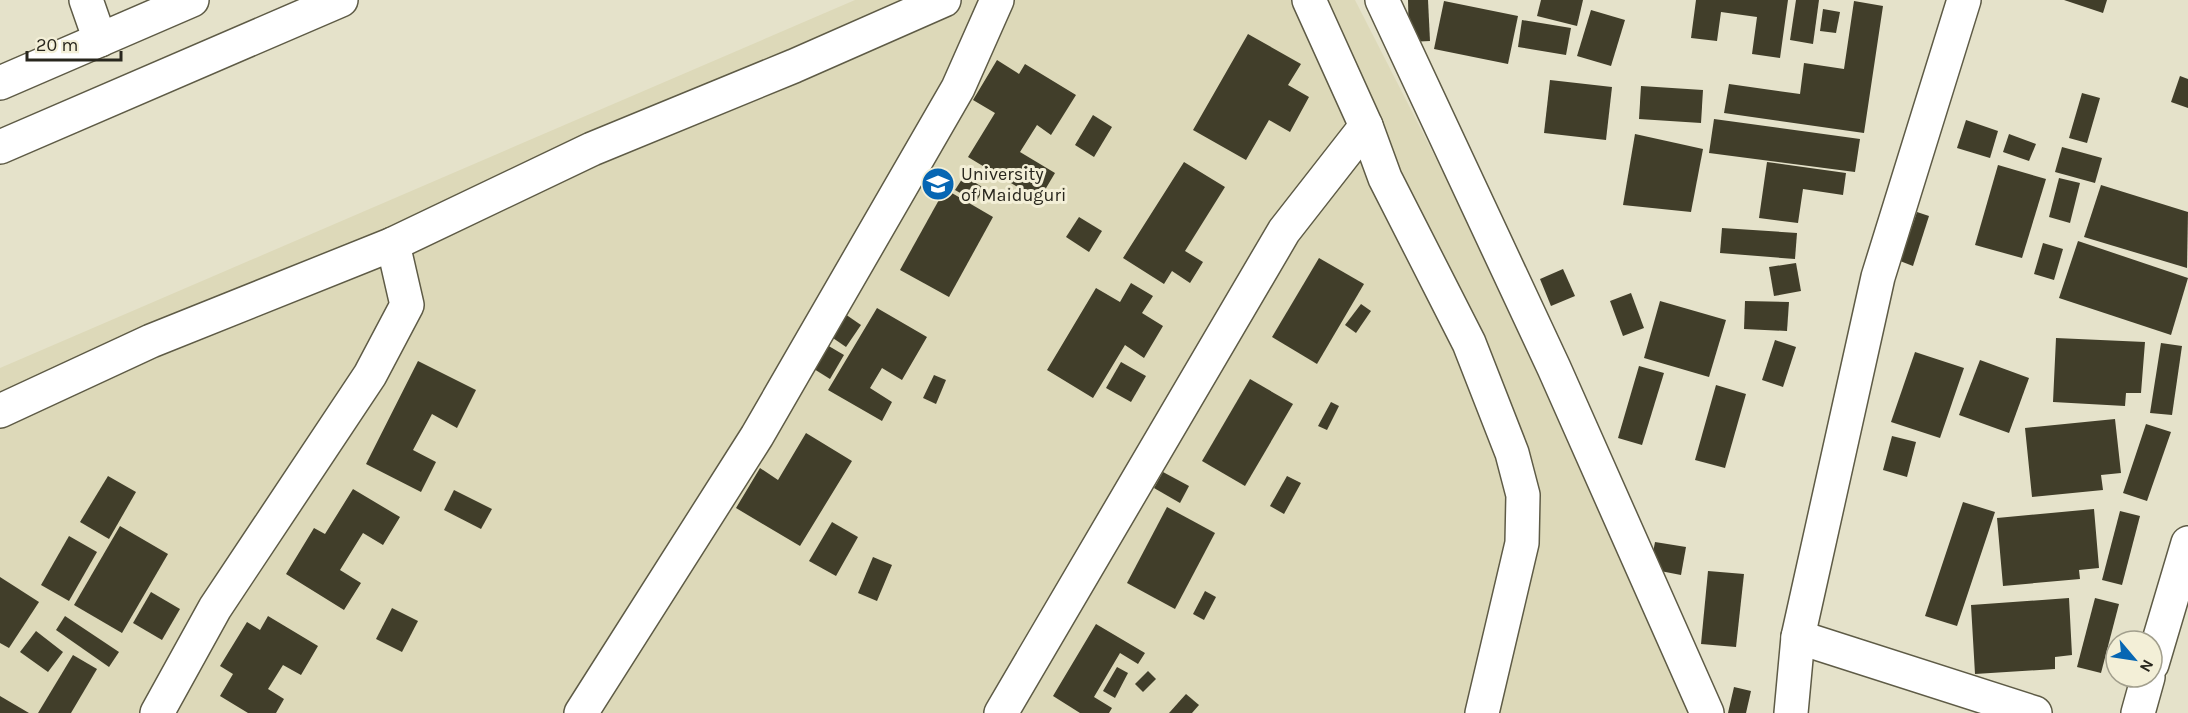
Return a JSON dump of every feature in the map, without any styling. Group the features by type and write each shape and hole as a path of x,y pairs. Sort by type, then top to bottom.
{"main road":[{"path":"86,0 100,40"},
{"path":"0,83 192,0"},
{"path":"0,147 341,0"},
{"path":"0,411 151,341 393,244 592,149 795,66 944,0"},
{"path":"581,713 757,436 958,88 997,0"},
{"path":"1309,0 1366,126 1385,178 1469,343 1512,453 1523,495 1522,543 1482,713"},
{"path":"1382,0 1554,368 1707,713"},
{"path":"1791,713 1798,637 1878,277 1964,0"},
{"path":"1001,713 1284,231 1366,126"},
{"path":"157,713 215,608 370,375 407,305 393,244"},
{"path":"2162,629 2188,543"},
{"path":"1798,637 2035,713"},
{"path":"2138,713 2145,689"}],"shaded area":[{"name":"University of Maiduguri","path":"855,0 1355,0 1600,480 1697,713 0,713 0,368"}],"building":[{"path":"1408,0 1428,0 1430,41 1409,42"},
{"path":"1541,0 1583,0 1577,26 1537,16"},
{"path":"1696,0 1788,0 1780,58 1752,54 1757,17 1721,12 1717,41 1691,38"},
{"path":"1796,0 1819,0 1813,44 1790,40"},
{"path":"2064,0 2107,0 2103,13"},
{"path":"1444,1 1518,16 1508,64 1434,49"},
{"path":"1854,1 1883,6 1864,133 1724,113 1729,84 1800,94 1804,63 1844,69"},
{"path":"1823,9 1840,12 1836,33 1820,31"},
{"path":"1591,10 1625,20 1611,66 1577,56"},
{"path":"1522,20 1571,28 1566,55 1518,47"},
{"path":"1248,34 1301,64 1288,85 1309,97 1290,132 1269,120 1246,160 1193,130"},
{"path":"997,60 1019,74 1025,64 1076,95 1051,135 1037,125 1020,152 1055,173 1039,200 968,157 995,113 973,100"},
{"path":"2180,76 2188,79 2188,108 2171,102"},
{"path":"1550,80 1612,87 1606,140 1544,133"},
{"path":"1641,86 1703,90 1701,123 1639,119"},
{"path":"2082,93 2100,98 2087,143 2069,138"},
{"path":"1093,115 1112,127 1094,157 1075,145"},
{"path":"1714,119 1860,139 1855,172 1709,153"},
{"path":"1966,120 1998,131 1990,158 1957,148"},
{"path":"1635,134 1703,149 1691,212 1623,205"},
{"path":"2009,134 2036,144 2029,161 2003,152"},
{"path":"2062,147 2102,158 2095,183 2055,172"},
{"path":"1184,162 1225,187 1185,251 1203,262 1190,283 1172,271 1164,284 1123,258"},
{"path":"1767,162 1846,173 1843,195 1803,189 1798,223 1759,218"},
{"path":"1998,165 2046,179 2022,258 1975,245"},
{"path":"964,176 984,188 976,202 955,190"},
{"path":"2059,178 2080,183 2070,223 2049,217"},
{"path":"2101,185 2188,212 2187,268 2084,237"},
{"path":"945,189 993,217 949,297 900,270"},
{"path":"1917,212 1929,216 1913,266 1900,261"},
{"path":"1079,217 1102,231 1089,252 1066,237"},
{"path":"1722,228 1797,233 1795,259 1720,253"},
{"path":"2078,241 2188,278 2171,335 2059,298"},
{"path":"2043,243 2063,249 2054,280 2034,274"},
{"path":"1319,258 1364,284 1317,364 1272,337"},
{"path":"1796,263 1801,291 1774,296 1769,267"},
{"path":"1563,269 1575,296 1551,306 1540,279"},
{"path":"1131,283 1153,296 1142,313 1163,326 1144,358 1125,345 1093,398 1047,370 1096,288 1120,302"},
{"path":"1631,293 1644,328 1623,336 1610,301"},
{"path":"1660,301 1726,320 1709,377 1644,358"},
{"path":"1745,301 1789,302 1787,331 1744,329"},
{"path":"1361,304 1371,311 1356,333 1345,325"},
{"path":"877,308 927,337 902,380 882,368 870,388 892,402 882,421 828,390"},
{"path":"845,314 861,325 846,347 830,336"},
{"path":"2056,338 2145,342 2141,393 2126,393 2125,406 2053,402"},
{"path":"1775,340 1796,347 1783,387 1762,380"},
{"path":"2161,343 2182,346 2172,415 2150,413"},
{"path":"827,345 844,355 830,379 814,369"},
{"path":"1915,352 1964,368 1940,438 1891,422"},
{"path":"1980,360 2029,378 2009,433 1959,415"},
{"path":"418,361 476,390 457,428 432,414 413,450 436,462 421,492 366,464"},
{"path":"1121,362 1146,376 1131,402 1106,388"},
{"path":"1639,366 1664,373 1642,445 1618,438"},
{"path":"934,375 946,380 936,404 923,398"},
{"path":"1250,379 1293,404 1245,486 1202,461"},
{"path":"1716,385 1746,394 1725,468 1695,460"},
{"path":"1331,402 1339,406 1327,430 1318,426"},
{"path":"2115,419 2121,473 2101,475 2103,490 2032,497 2025,428"},
{"path":"2146,424 2171,432 2147,501 2123,493"},
{"path":"806,433 852,461 800,546 736,508 760,468 778,480"},
{"path":"1892,436 1916,442 1907,477 1883,470"},
{"path":"1163,472 1189,486 1180,503 1154,488"},
{"path":"108,476 136,492 109,539 80,522"},
{"path":"1287,476 1301,483 1284,514 1270,506"},
{"path":"353,489 400,517 383,545 363,533 340,570 361,583 344,610 286,574 314,528 325,534"},
{"path":"454,490 492,509 481,529 444,510"},
{"path":"1963,502 1995,512 1957,626 1925,616"},
{"path":"1167,507 1215,533 1175,609 1127,583"},
{"path":"2094,509 2099,568 2079,570 2080,579 2003,586 1997,518"},
{"path":"2120,511 2140,516 2122,585 2102,580"},
{"path":"832,522 858,537 836,576 809,561"},
{"path":"120,526 168,554 122,633 74,605"},
{"path":"69,536 97,552 69,601 41,585"},
{"path":"1655,542 1686,547 1681,575 1650,569"},
{"path":"873,557 892,565 877,601 858,593"},
{"path":"1708,571 1744,574 1736,647 1701,644"},
{"path":"0,577 39,602 9,648 0,643"},
{"path":"1205,591 1216,597 1204,620 1193,614"},
{"path":"151,592 180,609 162,640 133,623"},
{"path":"2069,598 2072,655 2055,657 2055,669 1975,674 1971,605"},
{"path":"2095,598 2119,604 2112,629 2104,629 2104,662 2101,673 2077,667"},
{"path":"392,608 418,621 402,652 376,639"},
{"path":"65,616 119,652 109,667 56,630"},
{"path":"268,616 318,646 301,675 283,665 268,689 284,699 276,713 248,713 220,696 233,674 220,666 247,622 260,630"},
{"path":"1096,624 1145,653 1138,664 1120,653 1094,697 1112,708 1109,713 1080,713 1053,696"},
{"path":"36,631 63,652 48,672 20,652"},
{"path":"73,655 97,669 71,713 38,713"},
{"path":"1117,667 1128,673 1115,698 1103,691"},
{"path":"1148,671 1156,679 1143,692 1135,684"},
{"path":"1734,687 1751,691 1746,713 1728,713"},
{"path":"1186,694 1199,705 1192,713 1169,713"},
{"path":"0,696 29,713 0,713"}],"place":[{"name":"University of Maiduguri","path":"938,184"}]}
